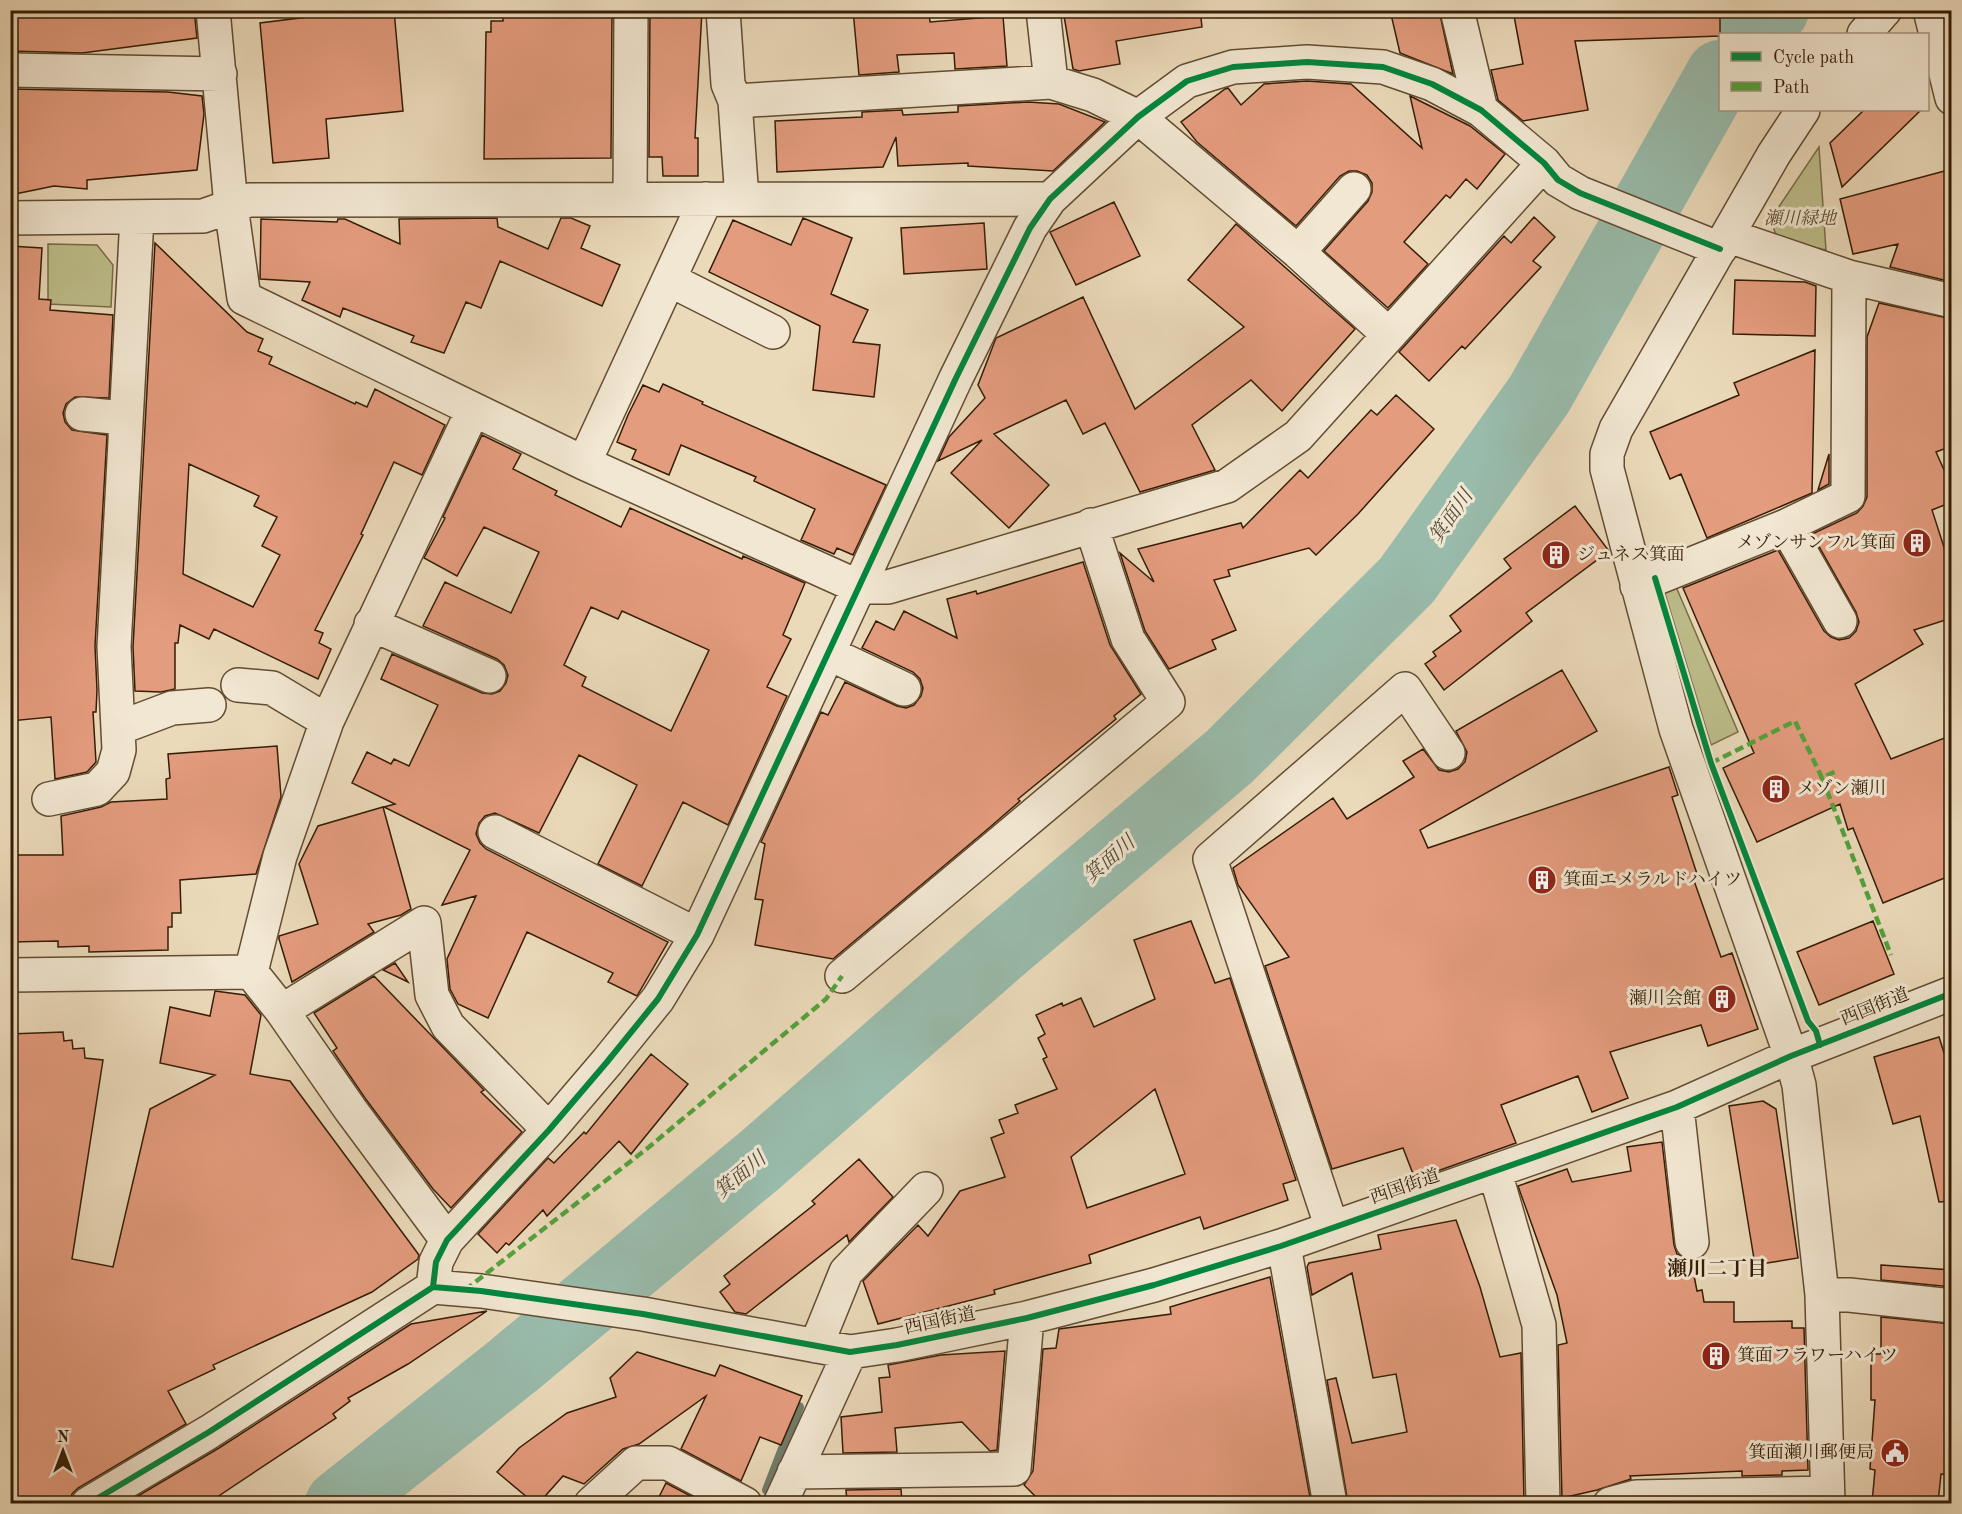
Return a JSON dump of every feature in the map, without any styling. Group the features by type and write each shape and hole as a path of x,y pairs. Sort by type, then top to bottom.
{"street":[{"path":"213,10 231,206 244,298 584,464 859,587 888,587 1227,486 1298,436 1544,163"},
{"path":"630,199 631,10"},
{"path":"723,10 728,84 735,101 742,199"},
{"path":"1043,10 1051,82"},
{"path":"1457,10 1481,110"},
{"path":"1865,33 1885,10"},
{"path":"1930,10 1952,98"},
{"path":"434,1287 436,1262 447,1240 549,1130 658,999 697,935 1030,228 1050,199 1138,117 1186,81 1233,68 1307,62 1383,67 1432,84 1481,110 1544,163 1558,180 1580,193 1717,242 1849,277 1952,301"},
{"path":"10,70 220,74"},
{"path":"735,101 1051,82 1093,95 1138,117 1298,252 1389,335"},
{"path":"1610,1503 1636,1497 1827,1498 1822,1295 1800,1097 1791,1056 1676,729 1636,586 1607,469 1607,454 1616,429 1717,242 1802,111"},
{"path":"1298,252 1354,189"},
{"path":"584,464 706,199"},
{"path":"10,218 203,216 249,200 1050,199"},
{"path":"49,799 97,789 113,772 119,750 114,646 124,418 138,217"},
{"path":"1636,586 1786,526 1848,496 1849,277"},
{"path":"670,280 773,332"},
{"path":"251,972 280,856 327,721 473,410"},
{"path":"82,414 124,418"},
{"path":"842,976 1168,702 1128,639 1091,525"},
{"path":"1786,526 1840,621"},
{"path":"371,624 489,676"},
{"path":"828,653 904,689"},
{"path":"238,685 272,688 327,721"},
{"path":"1332,1228 1210,859 1405,689 1448,753"},
{"path":"119,728 172,708 209,705"},
{"path":"495,832 697,935"},
{"path":"282,1011 424,923 432,996 448,1026 549,1130"},
{"path":"10,975 251,972"},
{"path":"251,972 282,1011 350,1109 447,1240"},
{"name":"西国街道","path":"850,1352 1027,1318 1154,1285 1281,1246 1677,1107 1791,1056 1952,993"},
{"path":"1677,1107 1692,1242"},
{"path":"1495,1172 1539,1325 1543,1503"},
{"path":"816,1346 846,1272 926,1188"},
{"path":"1281,1246 1286,1257 1330,1503"},
{"path":"88,1503 209,1432 434,1287 481,1291 643,1314 850,1352 780,1503"},
{"path":"1822,1295 1849,1295 1952,1306"},
{"path":"794,1472 1014,1469 1027,1318"},
{"path":"591,1503 636,1463 668,1462 745,1503"}],"green space":[{"name":"瀬川緑地","path":"1819,147 1826,250 1778,239 1770,220"},
{"path":"48,244 97,245 113,265 111,307 48,304"},
{"path":"1674,582 1738,732 1711,745 1663,587"}],"building":[{"path":"10,10 194,10 197,38 82,53 10,51"},
{"path":"340,10 394,10 403,111 326,119 329,158 273,163 260,23 340,13"},
{"path":"512,10 612,10 611,158 484,159 486,32 491,32 491,21 503,21 503,17 512,17"},
{"path":"650,10 702,10 695,138 698,138 698,176 663,176 662,157 649,157"},
{"path":"853,10 929,10 930,22 1003,16 1007,66 955,69 954,53 897,55 899,72 859,75"},
{"path":"1063,10 1200,10 1202,27 1116,41 1120,64 1079,71 1073,69"},
{"path":"1390,10 1439,10 1453,74 1400,53"},
{"path":"1538,10 1720,10 1720,33 1719,36 1575,41 1588,110 1523,121 1498,100 1491,70 1523,64 1514,16"},
{"path":"1307,81 1351,84 1422,148 1410,96 1470,126 1505,154 1477,189 1466,179 1450,198 1446,195 1404,242 1428,264 1388,308 1324,251 1368,201 1372,192 1372,183 1367,175 1349,171 1340,176 1296,226 1197,142 1181,122 1228,88 1241,105 1264,84"},
{"path":"10,89 168,92 202,96 204,114 197,170 87,180 87,189 54,186 10,195"},
{"path":"1028,102 1059,104 1105,122 1053,171 968,166 968,163 898,166 896,137 883,167 777,172 775,121 862,117 862,112 902,110 903,115 958,112 958,106"},
{"path":"1863,111 1920,111 1842,187 1830,143"},
{"path":"1952,169 1952,282 1890,267 1898,244 1853,254 1840,199"},
{"path":"1114,202 1140,256 1076,285 1050,232"},
{"path":"1534,217 1555,237 1533,261 1541,267 1465,349 1462,346 1429,381 1399,352 1504,236 1511,243"},
{"path":"497,218 498,227 548,249 561,218 571,218 590,226 581,248 620,265 602,306 500,261 481,308 466,302 444,353 411,342 414,336 343,308 340,317 302,300 310,282 260,279 261,219 337,222 338,219 345,219 400,244 399,219"},
{"path":"803,218 852,238 831,294 868,310 853,342 880,345 874,397 813,390 820,326 709,272 733,220 791,245"},
{"path":"984,223 987,269 904,274 901,228"},
{"path":"1236,224 1355,329 1282,411 1251,380 1192,425 1215,470 1140,492 1105,423 1083,434 1066,400 994,434 1049,485 1009,528 951,473 982,440 938,461 949,437 985,398 978,385 996,338 1083,297 1135,409 1244,327 1188,280"},
{"path":"155,243 247,332 263,339 258,351 272,357 269,364 355,404 356,402 367,407 375,389 445,425 422,475 394,462 361,534 363,535 315,630 323,633 319,643 331,649 318,679 214,629 209,639 180,625 178,643 175,643 175,689 161,692 135,691 133,647","holes":["189,464 259,496 254,506 277,517 262,546 280,555 253,607 183,574"]},
{"path":"10,246 42,248 39,299 51,300 50,310 113,315 109,398 75,397 66,404 63,413 65,422 72,430 107,435 95,646 97,690 96,712 93,712 96,762 87,772 55,779 51,717 10,721"},
{"path":"1735,280 1805,282 1816,286 1815,336 1733,334"},
{"path":"1879,303 1952,319 1952,446 1936,452 1952,488 1952,502 1932,510 1952,572 1952,618 1914,630 1923,644 1855,684 1891,759 1952,735 1952,875 1883,903 1853,828 1848,830 1840,804 1757,842 1723,768 1754,753 1683,588 1778,550 1824,631 1839,640 1849,638 1856,631 1859,622 1856,612 1812,534 1857,513 1867,497 1867,337"},
{"path":"1815,350 1812,493 1707,538 1681,474 1670,479 1650,432 1739,395 1734,383"},
{"path":"663,384 703,402 702,404 886,485 853,555 837,548 834,554 801,540 815,509 754,481 756,477 681,445 669,475 632,459 636,450 617,442 628,415 643,385 659,392"},
{"path":"1396,395 1434,429 1358,514 1316,555 1309,548 1228,570 1230,576 1214,580 1236,630 1212,640 1216,649 1169,669 1145,631 1120,553 1154,582 1138,549 1241,523 1243,528 1300,470 1308,478 1371,410 1377,415"},
{"path":"482,435 521,454 513,469 557,491 555,495 621,527 630,508 742,559 743,556 805,583 783,635 791,639 767,687 787,696 728,825 683,802 642,886 598,864 637,785 579,755 539,833 495,813 485,816 479,823 476,834 486,849 668,942 637,996 608,982 613,973 527,932 488,1018 458,1004 450,989 447,959 476,896 442,905 470,850 384,807 395,804 352,783 367,752 391,764 394,759 409,766 438,705 381,679 392,654 482,693 492,694 500,691 506,683 508,675 504,665 497,659 423,626 445,582 511,613 539,552 484,527 457,576 424,558 445,518 443,517","holes":["591,607 618,619 622,611 709,650 671,731 582,686 586,677 564,665"]},
{"path":"1829,454 1829,484 1818,490"},
{"path":"1575,506 1609,551 1526,613 1532,621 1444,690 1425,664 1436,656 1433,652 1461,631 1450,616 1511,568 1504,559"},
{"path":"1083,562 1110,645 1141,694 1114,716 1116,719 1018,799 1020,801 989,828 833,959 755,945 763,900 755,899 765,844 761,842 821,712 828,715 845,682 906,708 914,705 921,696 923,688 920,679 913,672 862,648 876,621 894,630 904,611 957,638 947,599 976,591 977,594"},
{"path":"1562,670 1597,731 1420,830 1428,848 1669,767 1678,795 1672,797 1697,874 1692,875 1721,957 1732,953 1758,1029 1708,1046 1701,1025 1610,1052 1628,1098 1592,1112 1578,1076 1501,1105 1516,1143 1415,1179 1403,1148 1332,1169 1265,966 1289,957 1238,885 1233,868 1333,798 1347,819 1414,777 1403,761 1423,749 1439,770 1449,772 1458,769 1465,762 1467,752 1456,731"},
{"path":"277,746 281,797 256,874 180,880 181,913 172,913 172,927 168,927 168,950 89,952 89,946 58,947 58,941 10,942 10,855 63,855 61,816 101,807 111,802 167,799 166,779 170,778 168,754"},
{"path":"383,807 411,909 401,915 368,924 374,932 292,982 279,936 318,924 299,864 318,826"},
{"path":"1191,921 1215,983 1230,978 1296,1180 1283,1184 1288,1200 1204,1229 1200,1217 1089,1255 1091,1263 994,1290 995,1294 878,1324 863,1281 918,1225 928,1236 960,1191 1005,1177 991,1138 1004,1133 999,1120 1018,1113 1015,1105 1057,1089 1043,1059 1047,1057 1038,1038 1045,1034 1036,1015 1062,1003 1063,1006 1081,998 1094,1027 1155,999 1134,940","holes":["1155,1089 1185,1174 1087,1208 1071,1157"]},
{"path":"1873,921 1894,974 1819,1005 1797,952"},
{"path":"395,963 408,982 383,970"},
{"path":"374,976 484,1090 481,1092 522,1132 451,1208 433,1189 365,1098 333,1051 337,1048 314,1013"},
{"path":"215,991 245,995 261,1015 250,1074 290,1081 419,1255 418,1259 372,1292 213,1365 215,1369 168,1391 186,1424 78,1488 72,1494 69,1503 10,1503 10,1034 63,1032 64,1041 72,1040 73,1049 84,1048 85,1058 103,1060 72,1259 113,1267 150,1109 215,1075 160,1063 170,1007 210,1016"},
{"path":"1939,1037 1952,1078 1952,1201 1939,1202 1920,1116 1893,1124 1874,1057"},
{"path":"651,1054 688,1084 631,1154 619,1141 547,1216 543,1210 509,1245 506,1243 497,1253 478,1234 548,1158 554,1163 584,1132 586,1134"},
{"path":"1763,1101 1776,1109 1798,1258 1755,1265 1729,1106"},
{"path":"1662,1142 1674,1245 1677,1254 1691,1260 1697,1291 1702,1290 1704,1302 1734,1302 1734,1322 1792,1321 1792,1328 1804,1328 1808,1470 1782,1471 1782,1475 1742,1476 1742,1471 1630,1476 1631,1479 1562,1498 1558,1345 1567,1343 1557,1295 1518,1186 1567,1169 1572,1182 1631,1171 1627,1147"},
{"path":"859,1159 893,1197 849,1242 847,1235 746,1314 735,1312 720,1292 730,1284 724,1276 815,1204 812,1201"},
{"path":"1456,1220 1480,1287 1500,1357 1521,1353 1524,1503 1348,1503 1327,1380 1336,1378 1352,1443 1407,1432 1396,1374 1373,1378 1352,1273 1312,1295 1307,1267 1309,1263 1381,1249 1378,1235"},
{"path":"1881,1265 1952,1270 1952,1287 1881,1280"},
{"path":"1270,1277 1311,1503 1042,1503 1024,1485 1033,1471 1043,1349 1056,1348 1059,1329 1171,1314 1170,1307"},
{"path":"487,1311 408,1364 348,1398 350,1401 333,1414 336,1418 208,1503 126,1503 219,1448 411,1324"},
{"path":"1881,1317 1952,1324 1952,1475 1941,1474 1938,1503 1872,1503 1875,1470 1870,1469 1875,1400 1871,1400 1871,1354 1881,1354"},
{"path":"1005,1351 997,1450 990,1451 962,1422 895,1428 897,1452 843,1453 841,1417 882,1412 879,1378 890,1377 888,1365 941,1355"},
{"path":"637,1352 715,1376 720,1365 802,1396 781,1445 760,1437 741,1481 681,1449 706,1396 639,1444 623,1449 584,1484 563,1476 539,1503 534,1503 497,1472 519,1448 567,1413 616,1397 610,1378"},
{"path":"666,1483 704,1503 656,1503"},
{"path":"901,1489 902,1503 847,1503 846,1490"}],"waterway":[{"name":"箕面川","path":"1752,33 1775,10"},
{"name":"箕面川","path":"339,1504 514,1365 759,1161 998,952 1229,757 1407,580 1539,395 1719,76"},
{"path":"767,1490 799,1407"}],"marked path":[{"path":"1711,763 1795,721 1822,778 1838,770"},
{"path":"1822,778 1891,955"},
{"path":"465,1290 649,1147 826,999 842,976"}],"cycle path":[{"path":"433,1287 436,1262 447,1240 549,1130 607,1062 658,999 697,935 956,378 1030,228 1050,199 1138,117 1187,81 1233,67 1307,62 1383,67 1432,84 1481,110 1544,163 1558,180 1580,193 1720,249"},
{"path":"1655,578 1711,763 1808,1021 1816,1031 1820,1045"},
{"path":"88,1504 209,1432 433,1287 481,1291 643,1314 850,1352 897,1345 1027,1318 1154,1285 1281,1246 1677,1107 1791,1056 1952,993"}],"place":[{"name":"メゾンサンフル箕面","path":"1917,543"},
{"name":"ジュネス箕面","path":"1556,555"},
{"name":"メゾン瀬川","path":"1776,789"},
{"name":"箕面エメラルドハイツ","path":"1542,880"},
{"name":"瀬川会館","path":"1722,999"},
{"name":"箕面フラワーハイツ","path":"1716,1356"},
{"name":"箕面瀬川郵便局","path":"1895,1453"}],"district":[{"name":"瀬川二丁目","path":"1717,1270"}]}
